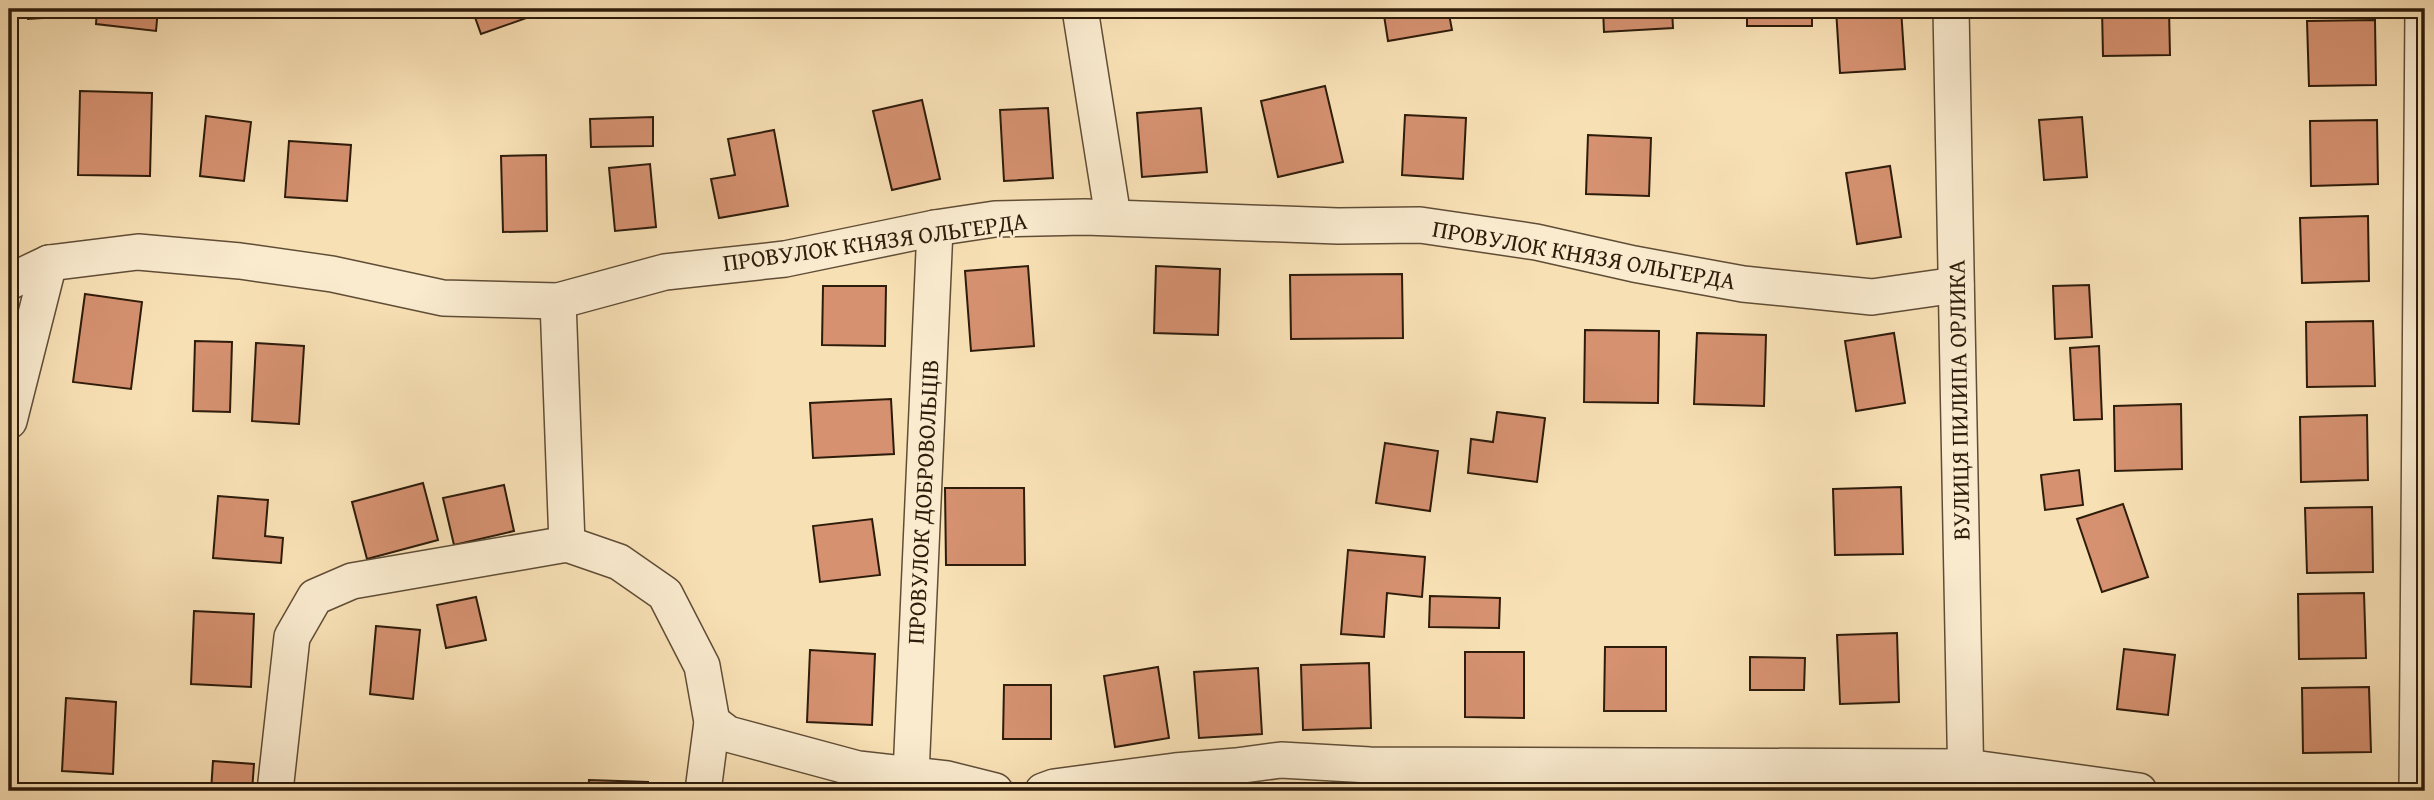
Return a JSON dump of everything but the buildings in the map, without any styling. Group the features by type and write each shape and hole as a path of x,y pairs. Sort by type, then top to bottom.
{"street":[{"path":"1080,9 1113,217"},
{"name":"ВУЛИЦЯ ПИЛИПА ОРЛИКА","path":"1951,9 1966,779"},
{"path":"2417,791 2423,9"},
{"name":"ПРОВУЛОК КНЯЗЯ ОЛЬГЕРДА","path":"9,282 49,264 138,253 240,261 332,274 443,298 558,301 665,272 785,258 935,228 995,219 1113,217 1338,226 1420,225 1536,242 1743,284 1872,297 1956,285"},
{"name":"ПРОВУЛОК ДОБРОВОЛЬЦІВ","path":"911,775 935,228"},
{"path":"9,421 49,264"},
{"path":"558,301 568,544"},
{"path":"275,791 292,638 315,597 352,581 568,544 619,562 665,594 702,666 712,722 703,791"},
{"path":"712,722 728,734 858,769 947,779 995,791"},
{"path":"1051,790 1175,771 1281,760 1370,765 1966,779 2139,791"}]}
